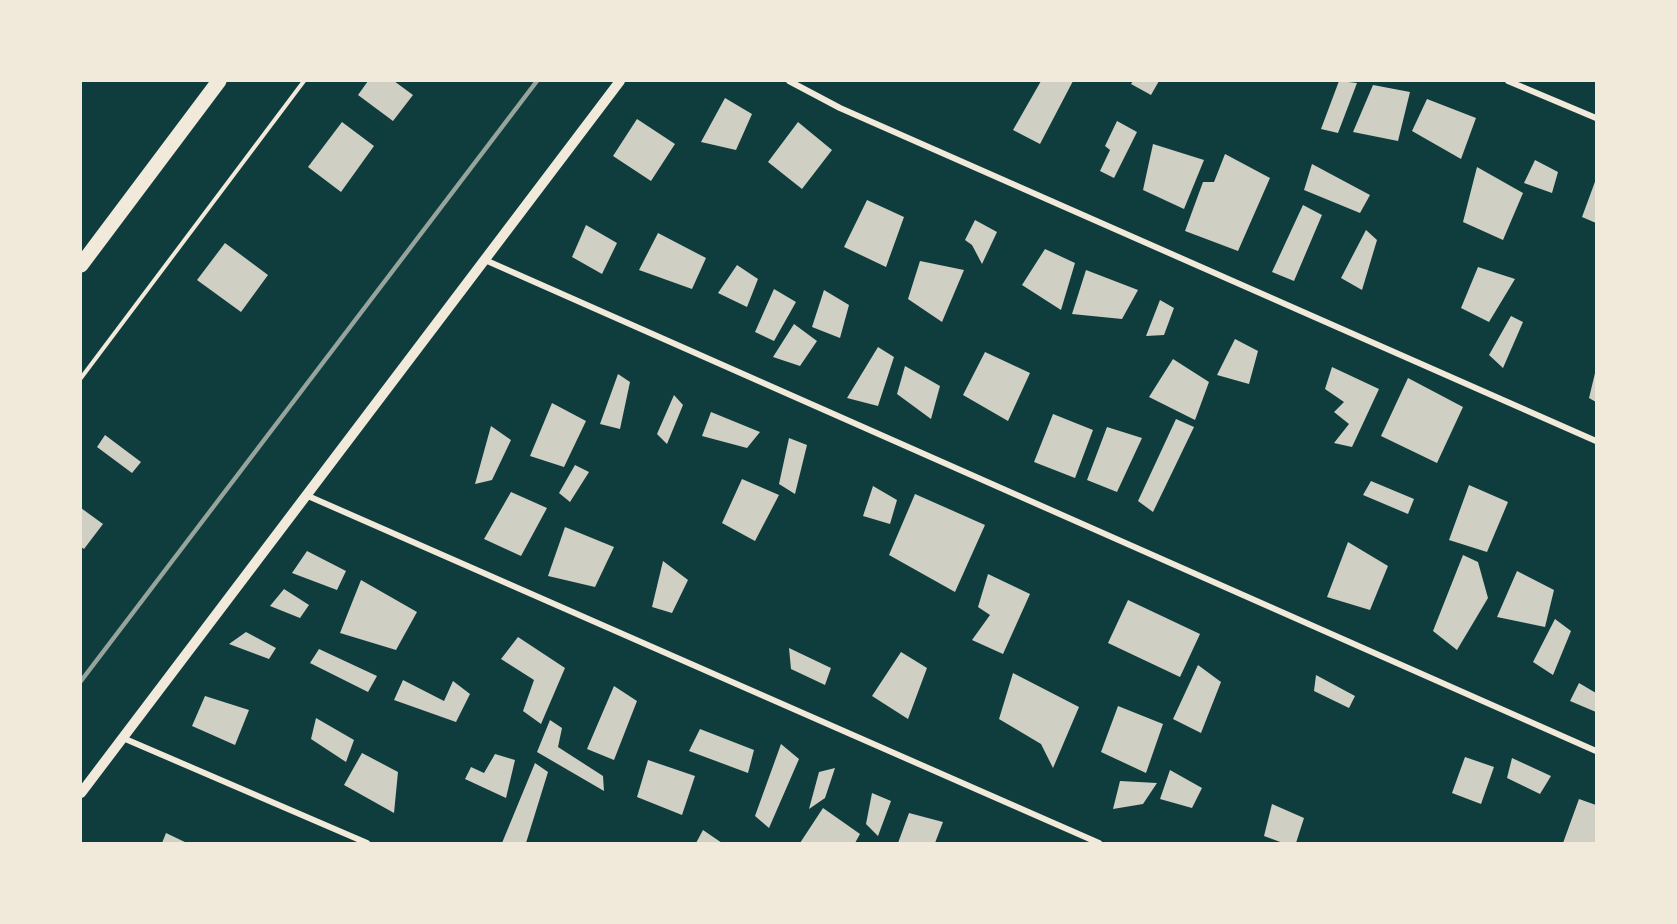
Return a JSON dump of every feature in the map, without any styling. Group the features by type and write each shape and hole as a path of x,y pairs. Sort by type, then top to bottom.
{"main road":[{"path":"81,265 219,81"}],"street":[{"path":"81,793 620,81"},
{"path":"789,81 851,113 1596,441"},
{"path":"1508,81 1596,118"},
{"path":"485,260 1596,751"},
{"path":"308,496 1100,843"},
{"path":"123,738 368,843"}],"path":[{"path":"81,378 304,81"}],"building":[{"path":"368,81 394,81 413,95 393,121 358,95"},
{"path":"1041,81 1073,81 1040,144 1013,130"},
{"path":"1133,81 1159,81 1151,95 1131,84"},
{"path":"1339,81 1357,83 1338,133 1321,129"},
{"path":"1373,85 1410,92 1398,141 1353,132"},
{"path":"725,98 752,114 736,150 701,142"},
{"path":"1427,99 1476,118 1461,159 1412,131"},
{"path":"637,119 675,144 651,181 613,156"},
{"path":"1117,121 1137,132 1114,178 1100,171 1110,150 1105,146"},
{"path":"342,122 374,146 341,192 308,167"},
{"path":"798,122 832,150 802,189 768,162"},
{"path":"1153,144 1204,160 1184,209 1143,190"},
{"path":"1225,154 1270,178 1238,251 1185,231 1203,182 1214,182"},
{"path":"1535,160 1558,172 1552,193 1524,183"},
{"path":"1312,164 1370,195 1360,213 1304,190"},
{"path":"1477,167 1523,193 1503,240 1463,222"},
{"path":"1596,179 1596,223 1582,217"},
{"path":"867,200 904,217 886,267 844,247"},
{"path":"1303,205 1322,215 1294,281 1272,272"},
{"path":"975,220 997,232 982,264 972,245 965,240"},
{"path":"586,225 617,243 602,274 572,257"},
{"path":"1366,230 1377,240 1362,290 1341,278"},
{"path":"658,233 706,258 692,289 639,270"},
{"path":"225,243 268,275 241,312 197,280"},
{"path":"1045,249 1075,263 1061,310 1022,285"},
{"path":"920,261 964,270 942,322 908,299"},
{"path":"737,265 758,279 747,307 718,293"},
{"path":"1478,267 1515,279 1489,322 1461,308"},
{"path":"1086,270 1138,290 1122,319 1072,314"},
{"path":"774,289 796,302 774,341 755,332"},
{"path":"824,290 849,305 840,338 812,327"},
{"path":"1160,300 1174,308 1164,335 1146,336"},
{"path":"1511,316 1523,322 1503,368 1489,355"},
{"path":"794,324 817,341 800,366 773,357"},
{"path":"1235,339 1258,351 1249,384 1217,375"},
{"path":"878,347 894,357 878,406 847,398"},
{"path":"985,352 1030,373 1008,421 963,395"},
{"path":"1173,359 1209,382 1195,420 1149,397"},
{"path":"905,366 940,386 931,419 897,394"},
{"path":"1332,367 1379,389 1352,447 1334,443 1349,424 1334,412 1344,402 1325,389"},
{"path":"1596,369 1596,402 1589,398"},
{"path":"618,374 630,382 620,429 600,424"},
{"path":"1408,378 1463,407 1437,463 1381,436"},
{"path":"674,395 683,405 667,444 657,434"},
{"path":"552,403 586,421 564,467 530,456"},
{"path":"711,412 760,432 747,448 702,436"},
{"path":"1053,414 1093,430 1075,478 1034,462"},
{"path":"1176,419 1194,427 1153,512 1138,501"},
{"path":"491,426 511,440 492,480 475,484"},
{"path":"1107,427 1142,438 1117,492 1087,480"},
{"path":"105,435 141,462 132,473 97,447"},
{"path":"789,438 807,445 795,494 779,484"},
{"path":"575,465 589,472 570,502 559,493"},
{"path":"742,479 779,495 755,541 722,523"},
{"path":"1371,481 1414,499 1408,514 1363,495"},
{"path":"1469,485 1508,502 1487,552 1449,540"},
{"path":"873,486 897,500 890,524 863,516"},
{"path":"511,492 547,508 521,556 484,539"},
{"path":"915,494 985,525 955,592 889,555"},
{"path":"81,508 103,524 84,549 81,547"},
{"path":"565,527 614,547 595,587 548,576"},
{"path":"1348,542 1388,566 1370,610 1327,597"},
{"path":"307,551 346,571 337,590 292,573"},
{"path":"1463,555 1478,562 1488,598 1457,650 1433,631"},
{"path":"663,561 688,580 672,613 652,607"},
{"path":"1517,571 1554,590 1545,627 1497,617"},
{"path":"988,574 1030,594 1003,654 972,640 990,615 978,607"},
{"path":"361,580 417,612 396,650 340,633"},
{"path":"284,589 309,605 300,618 270,606"},
{"path":"1128,600 1200,634 1180,677 1108,643"},
{"path":"1555,619 1571,631 1553,675 1533,662"},
{"path":"246,632 276,648 269,659 229,644"},
{"path":"518,637 565,668 541,724 523,711 534,680 501,659"},
{"path":"789,648 831,668 825,685 791,669"},
{"path":"319,649 377,676 368,692 310,663"},
{"path":"901,652 927,668 908,719 872,696"},
{"path":"1198,665 1221,682 1201,733 1173,719"},
{"path":"1013,673 1079,707 1053,768 1041,744 999,719"},
{"path":"1316,675 1355,696 1349,708 1314,691"},
{"path":"403,680 444,701 453,681 470,694 456,722 394,700"},
{"path":"1579,683 1596,693 1596,712 1570,701"},
{"path":"614,686 637,701 614,760 587,749"},
{"path":"205,696 249,710 235,745 192,726"},
{"path":"1118,706 1163,724 1146,773 1101,752"},
{"path":"316,718 354,740 346,762 311,739"},
{"path":"550,720 562,728 558,747 603,776 604,791 537,752"},
{"path":"700,729 754,750 748,773 689,751"},
{"path":"781,744 799,759 769,828 755,816"},
{"path":"362,753 398,772 394,813 344,785"},
{"path":"495,754 515,760 506,798 465,779 471,767 484,773"},
{"path":"1465,757 1494,767 1481,804 1452,793"},
{"path":"1512,758 1551,776 1540,794 1507,778"},
{"path":"648,760 695,776 682,815 637,797"},
{"path":"535,763 548,772 526,843 502,843"},
{"path":"835,768 825,798 809,809 819,772"},
{"path":"1170,770 1202,788 1192,808 1160,799"},
{"path":"1120,781 1157,783 1143,804 1113,809"},
{"path":"872,793 891,801 878,836 866,824"},
{"path":"1579,799 1596,805 1596,843 1563,843"},
{"path":"1272,804 1304,818 1296,843 1283,843 1264,836"},
{"path":"823,808 860,834 855,843 800,843"},
{"path":"909,813 943,822 935,843 898,843"},
{"path":"703,830 722,843 696,843"},
{"path":"166,833 187,843 162,843"}],"railway":[{"path":"81,681 537,81"}]}
